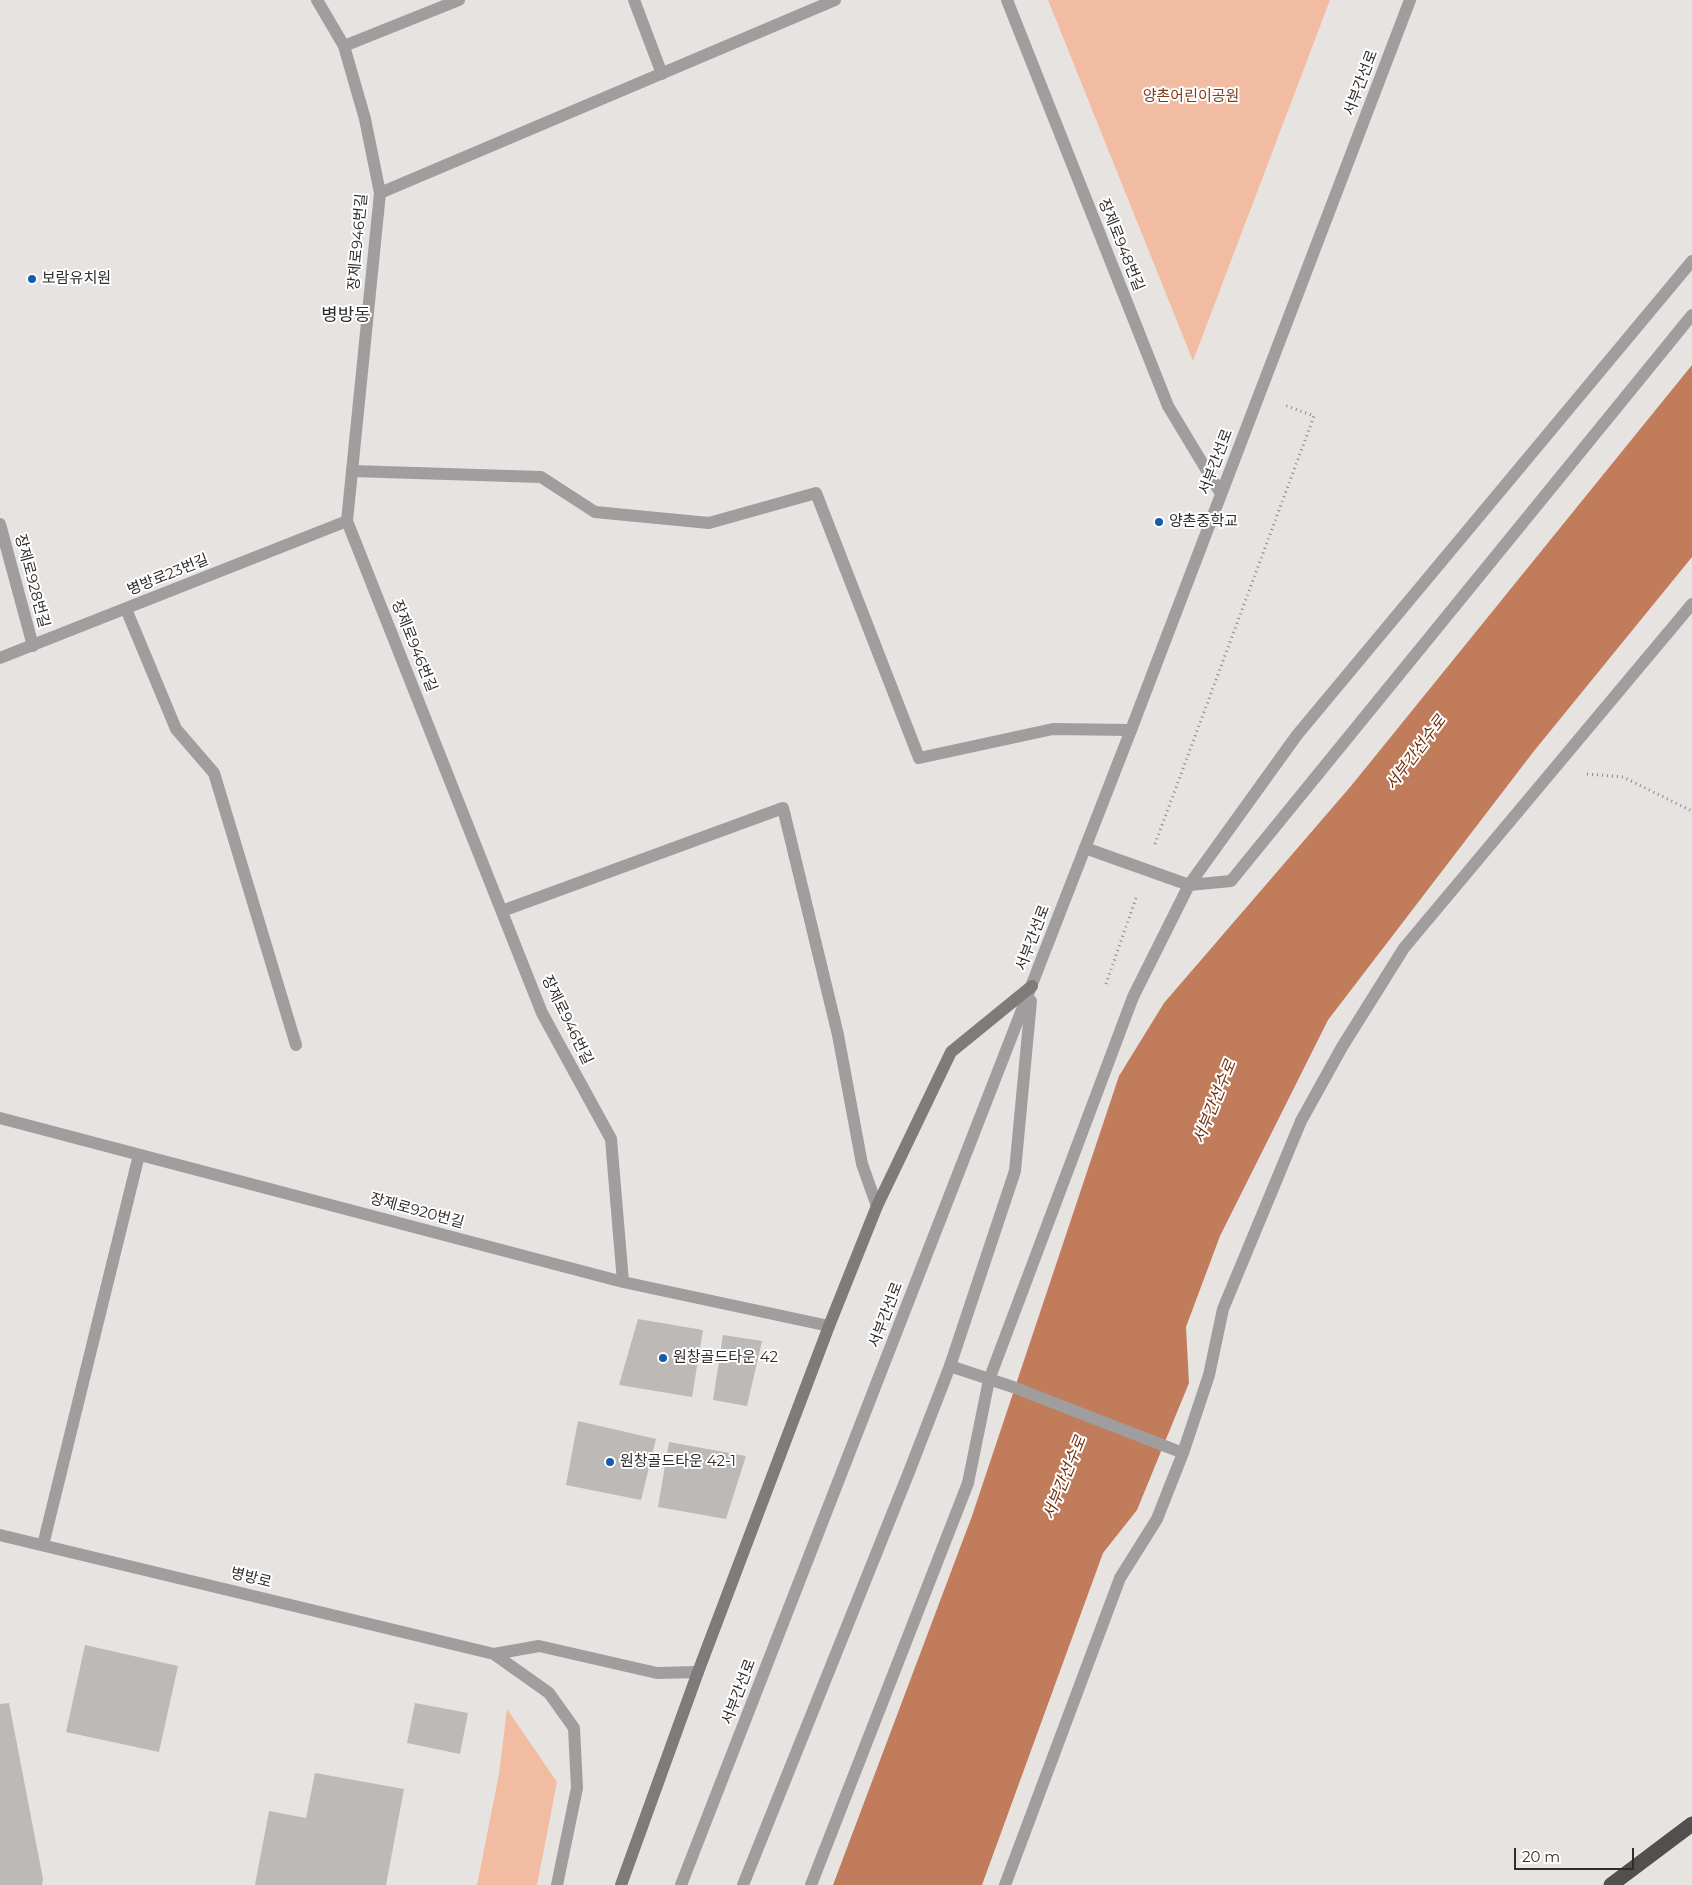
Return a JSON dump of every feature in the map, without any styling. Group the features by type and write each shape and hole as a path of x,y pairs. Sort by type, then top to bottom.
{"highway":[{"path":"1611,1885 1692,1824"}],"main road":[{"path":"621,1885 698,1672 829,1326 877,1206 951,1052 1032,986"}],"street":[{"name":"장제로946번길","path":"317,0 344,46 366,119 380,192 347,521 542,1013 611,1139 623,1282"},
{"path":"344,46 459,0"},
{"path":"634,0 662,74"},
{"path":"380,192 835,0"},
{"name":"장제로948번길","path":"1007,0 1168,406 1221,494"},
{"name":"서부간선로","path":"681,1885 1032,986 1410,0"},
{"path":"810,1885 968,1483 988,1380 1133,997 1189,885 1297,735 1692,261"},
{"path":"1085,848 1189,885 1231,881 1692,315"},
{"path":"352,471 541,477 595,512 709,523 816,493 919,758 1054,729 1131,730"},
{"name":"병방로23번길","path":"0,658 347,521"},
{"name":"장제로928번길","path":"0,524 33,646"},
{"path":"1005,1885 1120,1578 1157,1519 1177,1450 1209,1375 1223,1309 1301,1121 1342,1047 1404,948 1692,604"},
{"path":"126,609 176,729 214,773 296,1044"},
{"path":"502,911 783,808 838,1035 862,1164 877,1206"},
{"path":"743,1885 950,1366 1015,1171 1032,986"},
{"name":"장제로920번길","path":"0,1118 623,1282 829,1326"},
{"path":"43,1545 139,1155"},
{"path":"950,1366 1013,1387 1177,1450"},
{"name":"병방로","path":"0,1535 494,1654"},
{"path":"494,1654 539,1646 656,1673 698,1672"},
{"path":"494,1654 549,1694 574,1728 576,1788 557,1885"}],"path":[{"path":"1583,774 1623,776 1692,811"}],"green space":[{"name":"양촌어린이공원","path":"1048,0 1330,0 1193,361"},
{"path":"507,1709 557,1782 537,1885 477,1885 499,1774"}],"water":[{"name":"서부간선수로","path":"1692,365 1692,557 1534,751 1328,1020 1220,1236 1186,1327 1189,1383 1137,1510 1103,1553 982,1885 833,1885 972,1516 1119,1076 1164,1003 1351,786"}],"building":[{"name":"원창골드타운 42","path":"638,1319 703,1330 692,1397 619,1385"},
{"path":"723,1335 762,1341 747,1406 713,1400"},
{"name":"원창골드타운 42-1","path":"578,1421 656,1439 641,1500 566,1485"},
{"name":"원창골드타운 42-1","path":"669,1442 746,1456 726,1519 658,1507"},
{"path":"85,1645 178,1666 159,1752 66,1732"},
{"path":"9,1703 43,1879 42,1885 0,1885 0,1704"},
{"path":"415,1703 468,1713 460,1754 407,1743"},
{"path":"315,1773 404,1789 386,1885 255,1885 269,1811 306,1818"}],"place":[{"name":"보람유치원","path":"32,279"},
{"name":"양촌중학교","path":"1159,522"},
{"name":"원창골드타운 42","path":"663,1358"},
{"name":"원창골드타운 42-1","path":"610,1462"}],"district":[{"name":"병방동","path":"346,316"}]}
